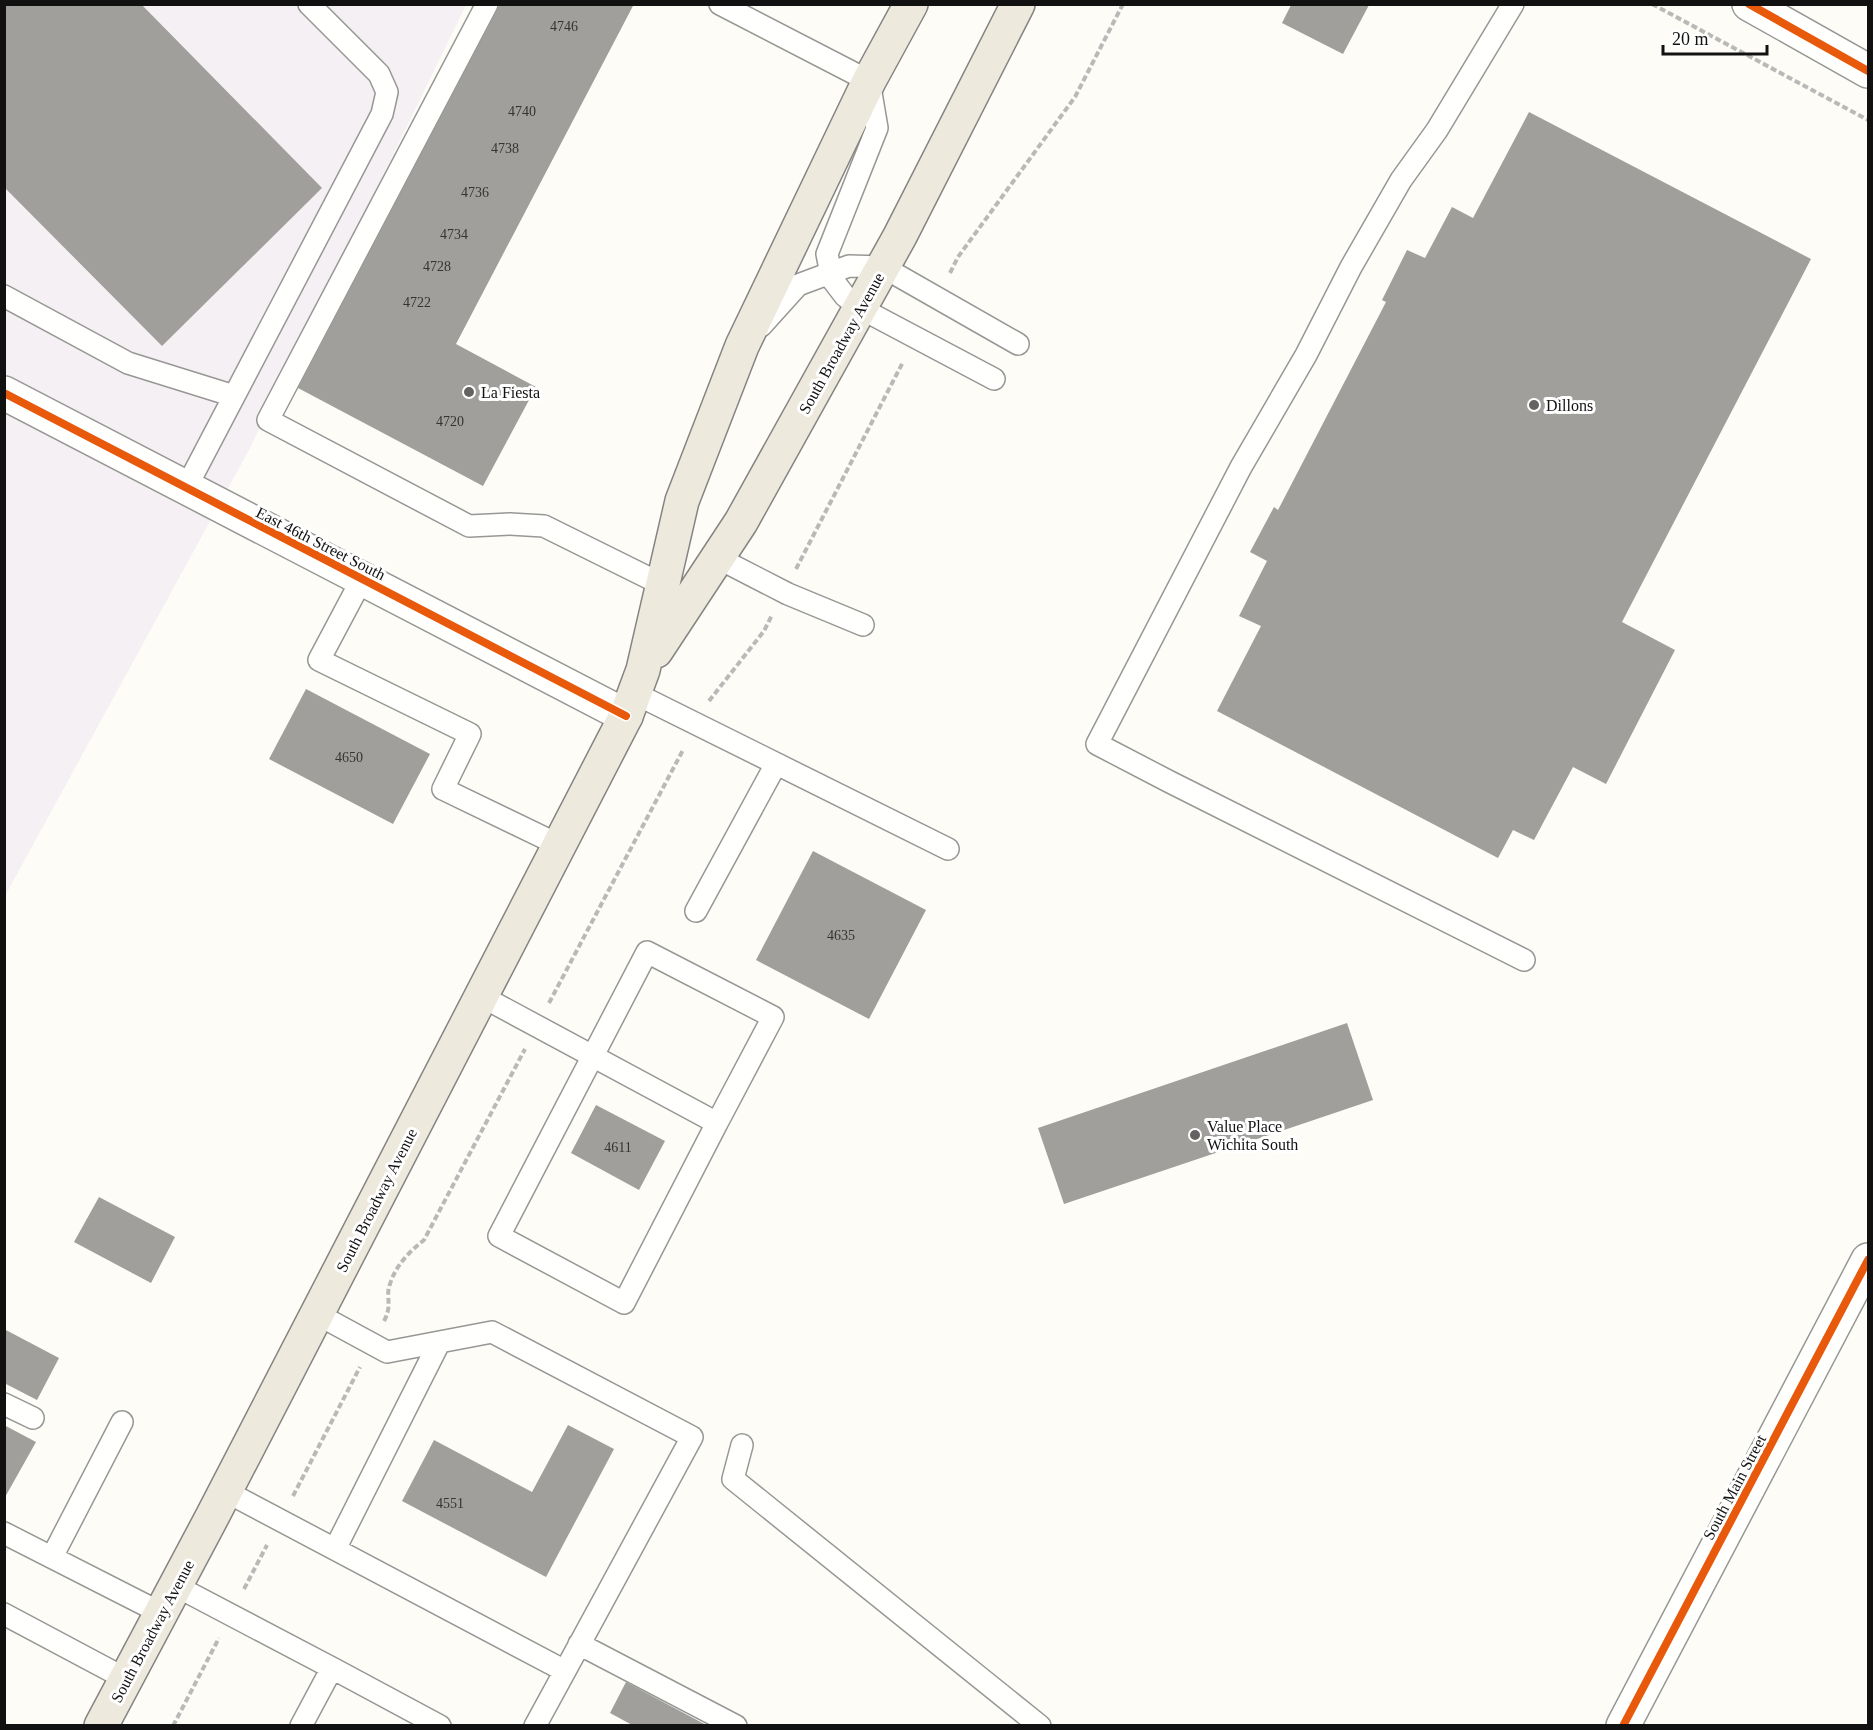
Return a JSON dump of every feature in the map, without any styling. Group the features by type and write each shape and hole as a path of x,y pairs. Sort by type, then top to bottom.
{"main road":[{"name":"South Broadway Avenue","path":"634,693 663,585 682,501 742,346 869,81 911,4"},
{"name":"South Broadway Avenue","path":"101,1725 169,1600 317,1314 559,845 634,693 741,522 883,267 1018,4"}],"street":[{"path":"1749,4 1869,71"},
{"name":"East 46th Street South","path":"4,393 362,579 634,693"},
{"name":"South Main Street","path":"1623,1725 1869,1260"}],"lane":[{"path":"186,488 382,114 387,93 379,74 309,4"},
{"path":"487,4 268,420 469,526 510,524 544,526 663,585"},
{"path":"720,4 869,81 877,128 827,254 832,279 845,296 860,308 994,379"},
{"path":"1513,4 1437,130 1401,180 1350,267 1306,355 1241,467 1097,744 1524,960"},
{"path":"742,346 798,285 849,266 883,267 1018,344"},
{"path":"4,296 128,363 234,396"},
{"path":"718,558 784,592 863,625"},
{"path":"362,579 319,660 470,734 443,789 559,845"},
{"path":"634,693 948,849"},
{"path":"696,911 776,764"},
{"path":"647,952 774,1017 717,1123 624,1303 499,1236 647,952"},
{"path":"481,996 717,1123"},
{"path":"317,1314 387,1352 492,1332 692,1437 535,1725"},
{"path":"335,1549 439,1342"},
{"path":"4,1404 33,1418"},
{"path":"52,1557 122,1422"},
{"path":"742,1444 733,1479 1040,1725"},
{"path":"225,1491 565,1671"},
{"path":"4,1533 52,1557 169,1600 231,1615 440,1725"},
{"path":"4,1614 126,1679"},
{"path":"579,1644 736,1725"},
{"path":"301,1725 332,1668"}],"path":[{"path":"937,297 958,257 1075,97 1123,4"},
{"path":"1652,4 1869,120"},
{"path":"173,1725 390,1310 389,1285 404,1257 424,1240 710,699 764,631 916,338"}],"shaded area":[{"path":"5,5 466,5 249,450 5,896"}],"building":[{"path":"4,4 141,4 322,188 162,346 4,187"},
{"path":"500,4 634,4 456,344 536,387 483,486 298,388"},
{"path":"1291,5 1369,5 1343,54 1282,23"},
{"name":"Dillons","path":"1529,112 1811,259 1622,622 1675,650 1606,784 1573,767 1534,840 1513,830 1498,858 1217,711 1261,626 1239,616 1267,561 1250,552 1274,507 1278,510 1386,302 1382,300 1407,250 1425,258 1452,207 1473,218"},
{"path":"306,689 430,754 393,824 269,759"},
{"path":"813,851 926,910 869,1019 756,960"},
{"path":"1347,1023 1373,1100 1064,1204 1038,1128"},
{"path":"596,1105 665,1141 639,1190 571,1153"},
{"path":"99,1197 175,1237 151,1283 74,1242"},
{"path":"4,1329 59,1358 37,1400 4,1383"},
{"path":"4,1425 36,1442 4,1499"},
{"path":"568,1425 614,1449 546,1577 402,1501 434,1440 532,1492"},
{"path":"626,1682 708,1726 634,1726 610,1713"}],"cycle path":[{"path":"1749,4 1868,71"},
{"path":"4,393 626,716"},
{"path":"1623,1726 1868,1260"}],"place":[{"name":"La Fiesta","path":"469,392"},
{"name":"Dillons","path":"1534,405"},
{"name":"Value Place Wichita South","path":"1195,1135"}]}
